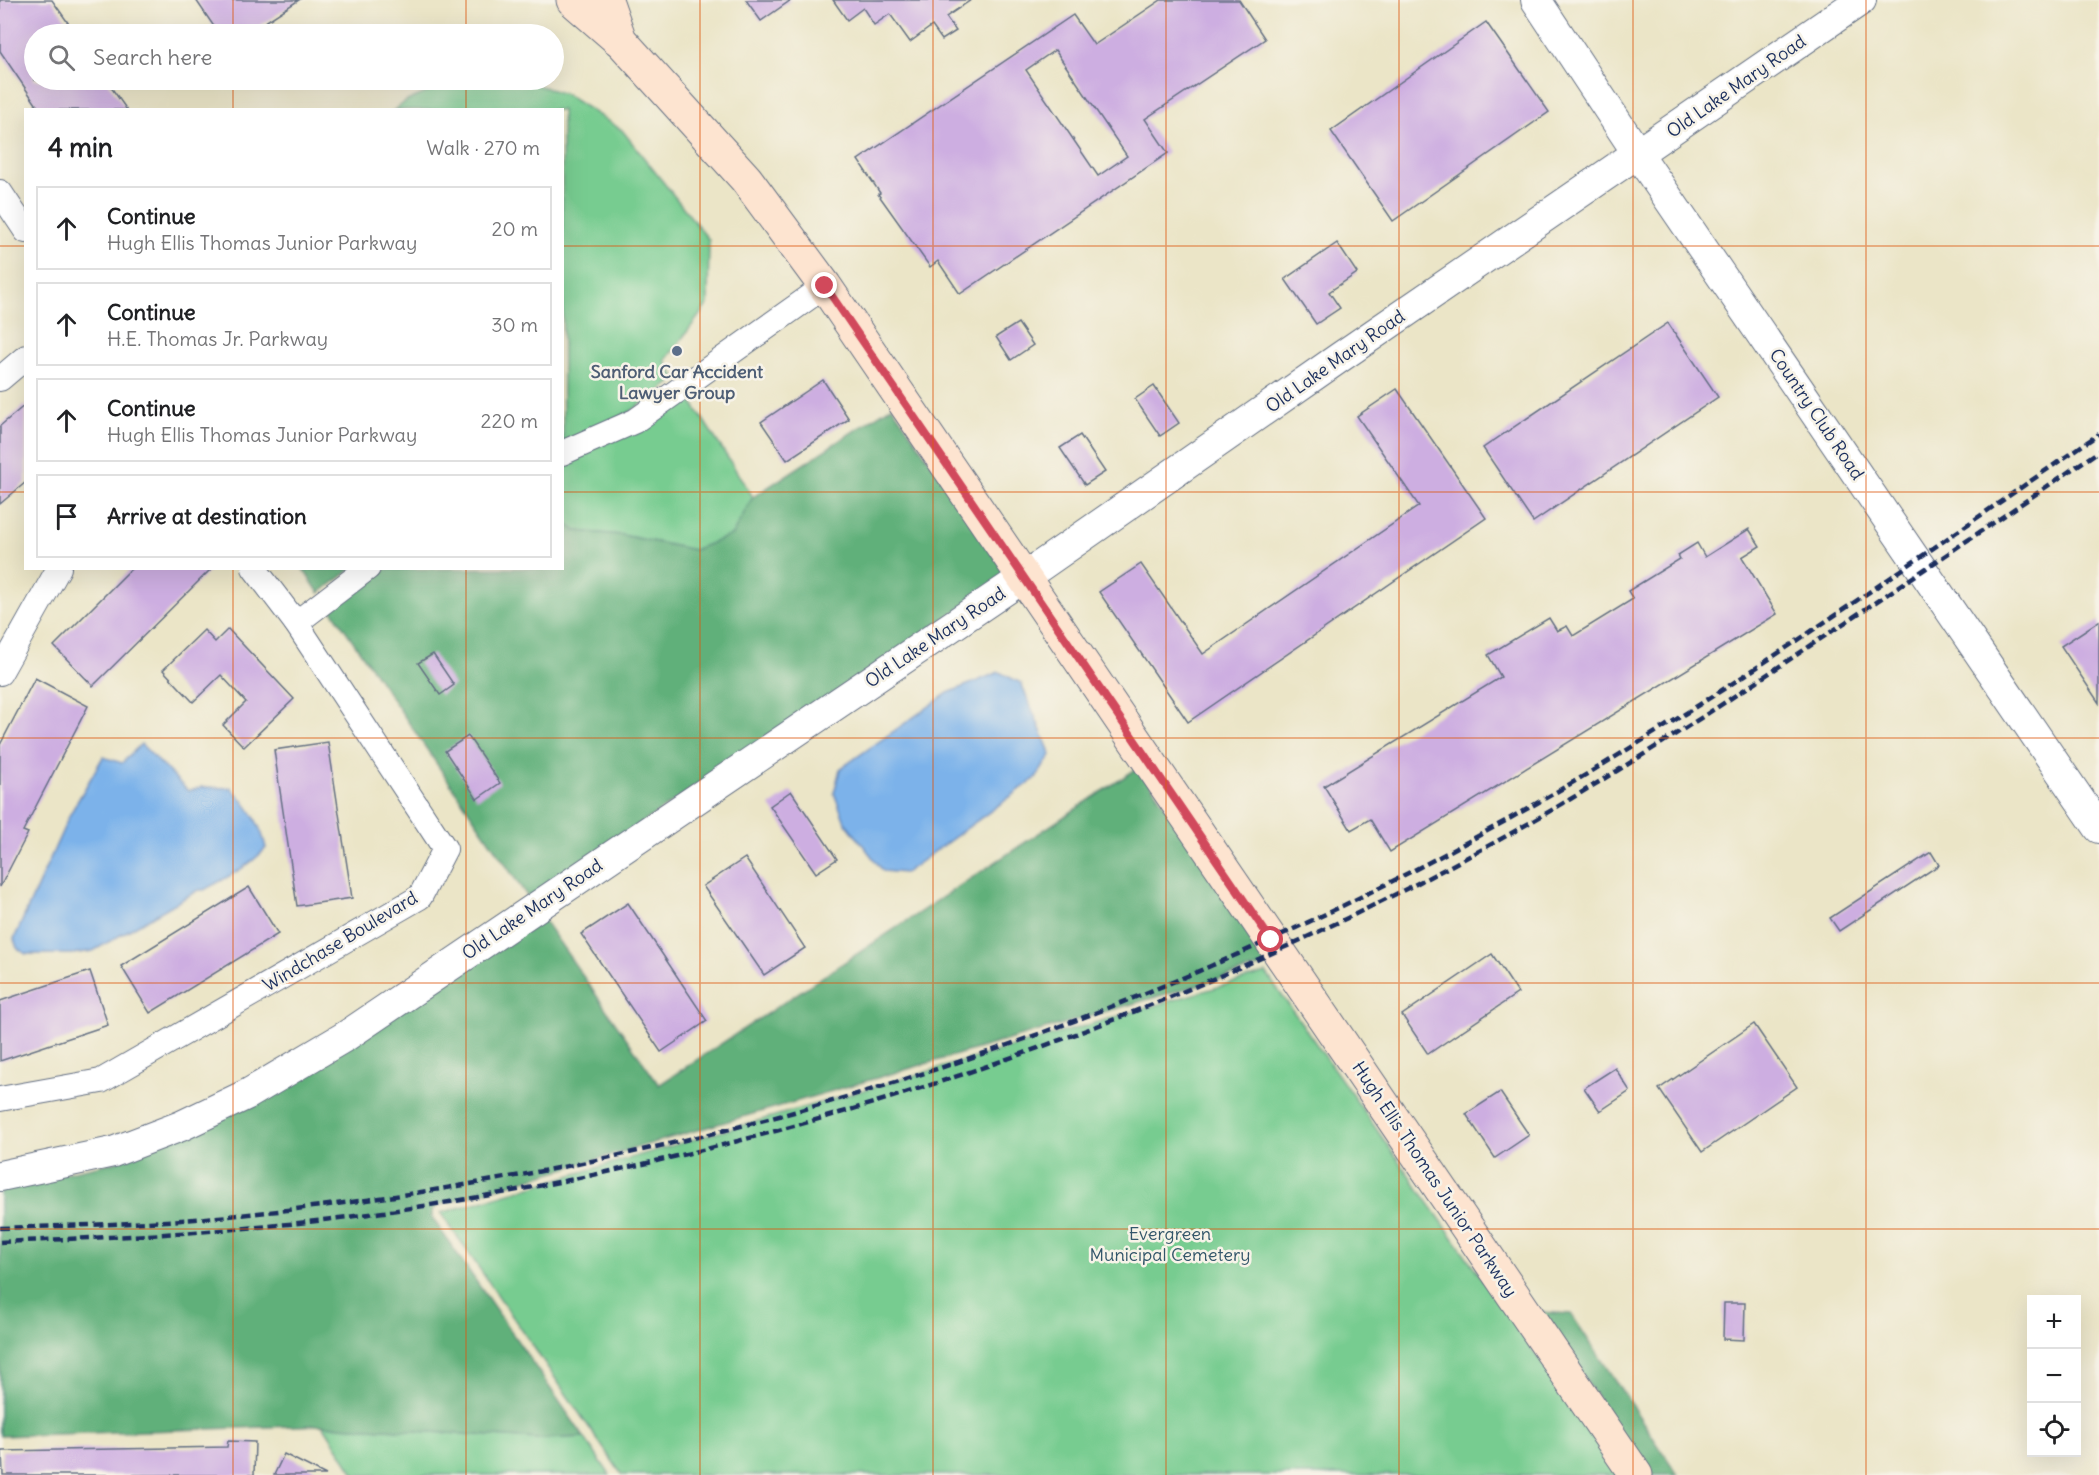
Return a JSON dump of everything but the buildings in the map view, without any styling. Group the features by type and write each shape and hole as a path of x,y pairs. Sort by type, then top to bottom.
{"main road":[{"path":"573,0 620,40 746,179 825,286 1023,578"},
{"path":"606,0 620,40"},
{"name":"Hugh Ellis Thomas Junior Parkway","path":"1023,578 1636,1475"}],"street":[{"name":"Country Club Road","path":"1536,0 1638,154 2099,828"},
{"name":"Old Lake Mary Road","path":"0,1176 113,1152 181,1126 248,1094 346,1036 1023,578 1339,357 1861,0"},
{"path":"0,192 24,228"},
{"path":"564,452 634,421 825,286"},
{"path":"0,379 24,359"},
{"path":"0,673 58,570"},
{"name":"Windchase Boulevard","path":"0,1100 101,1081 420,897 445,849 296,623 256,570"},
{"path":"296,623 365,570"}],"green space":[{"path":"433,90 553,90 565,94 622,130 709,240 708,304 665,361 676,379 630,412 564,443 564,108 397,108"},
{"path":"688,396 753,497 732,535 694,550 622,535 575,531 564,522 564,463"},
{"path":"892,406 1008,576 529,899 331,609 384,570 564,570 564,522 576,531 622,535 694,550 732,535 753,497"},
{"path":"304,570 351,570 319,593"},
{"path":"1139,767 1270,964 434,1208 433,1219 584,1437 539,1439 323,1425 0,1436 0,1187 115,1162 541,916 659,1085"},
{"name":"Evergreen Municipal Cemetery","path":"1266,973 1621,1475 622,1475 441,1213"},
{"path":"1539,1312 1571,1314 1678,1475 1650,1475"},
{"path":"323,1425 539,1439 584,1437 610,1475 355,1475"}],"water":[{"path":"999,672 1021,683 1051,755 1036,778 905,873 883,871 845,822 834,793 840,769 948,693"},
{"path":"141,744 188,791 202,787 231,788 253,815 266,848 252,861 229,876 204,890 198,890 93,951 72,954 26,954 17,948 14,939 70,814 103,757 122,763"}],"railway":[{"path":"0,1228 195,1219 369,1200 541,1171 712,1133 881,1087 1047,1031 1210,966 1369,893 1523,811 1743,677 2099,434"},
{"path":"0,1242 249,1228 332,1219 479,1197 625,1168 770,1132 913,1090 1054,1042 1193,988 1329,927 1506,836 1636,759 1720,705 2099,451"}],"place":[{"name":"Sanford Car Accident Lawyer Group","path":"677,351"}],"route":[{"path":"825,286 1271,940"}]}
